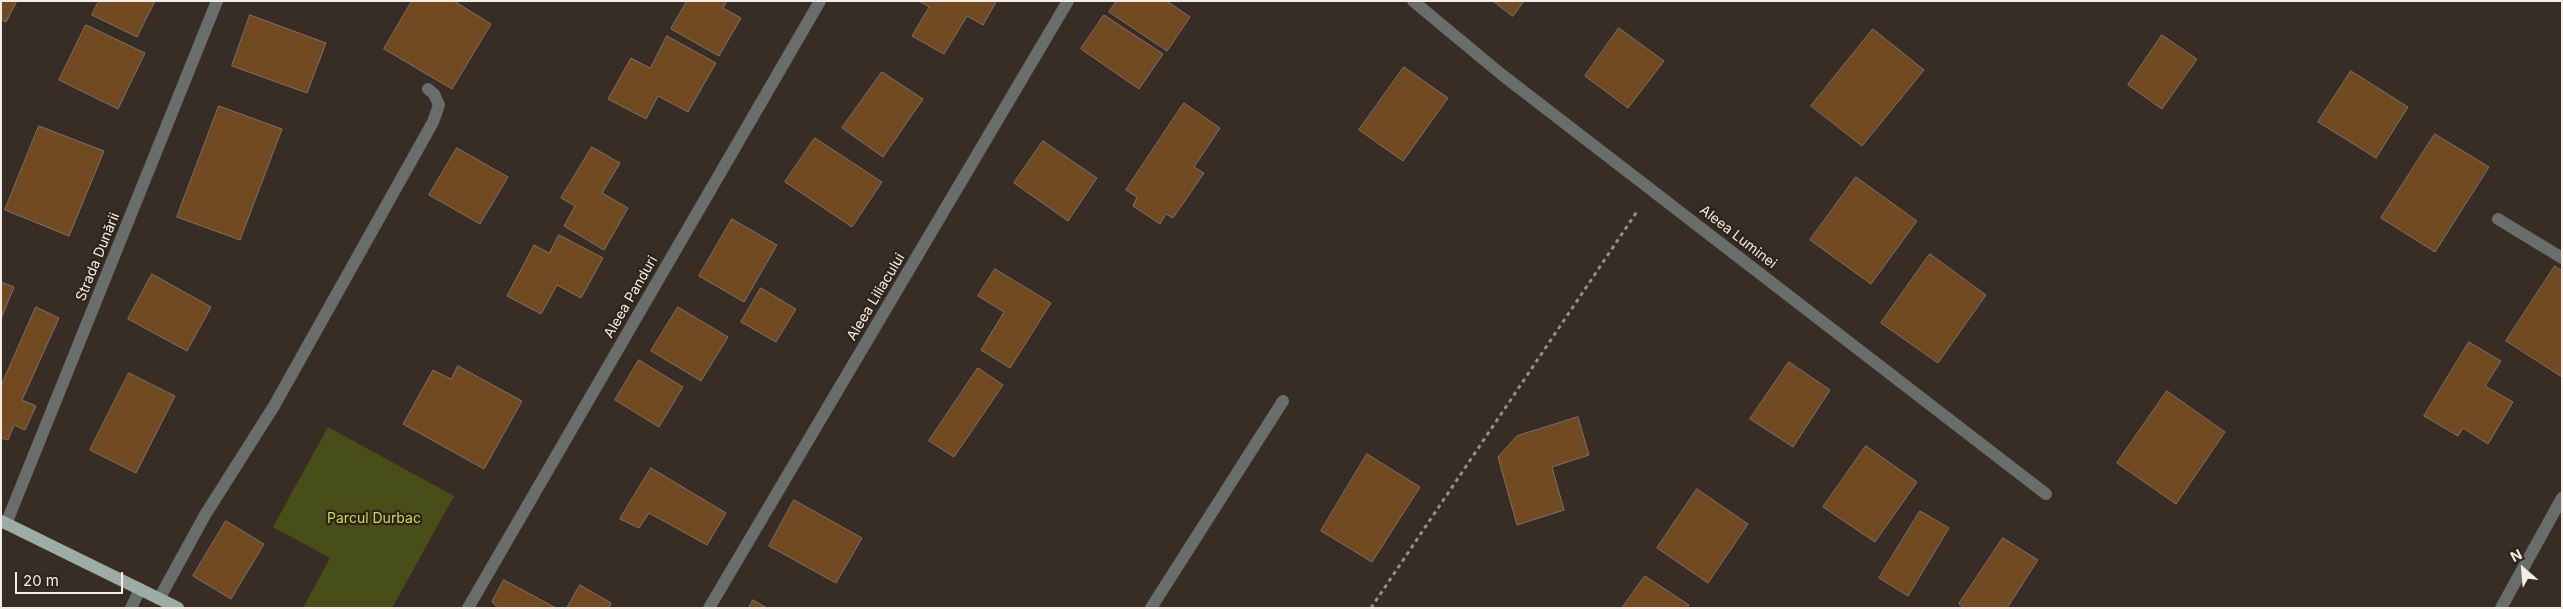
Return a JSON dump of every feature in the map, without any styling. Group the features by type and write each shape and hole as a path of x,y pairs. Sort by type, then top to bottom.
{"main road":[{"path":"4,522 178,608"}],"street":[{"name":"Strada Dunării","path":"4,522 217,1"},
{"name":"Aleea Panduri","path":"468,608 820,1"},
{"name":"Aleea Liliacului","path":"709,608 1068,1"},
{"name":"Aleea Luminei","path":"1413,1 1501,74 2046,494"},
{"path":"159,598 205,515 274,406 433,122 439,105 434,94 428,89"},
{"path":"2498,219 2562,258"},
{"path":"1151,608 1283,401"},
{"path":"2501,608 2562,498"},
{"path":"131,608 140,589"}],"path":[{"path":"1371,608 1652,190"}],"green space":[{"name":"Parcul Durbac","path":"328,427 454,496 392,608 303,608 330,558 273,527"}],"building":[{"path":"1,1 17,1 6,22 1,20"},
{"path":"99,1 155,1 137,37 92,15"},
{"path":"412,1 454,1 491,24 452,89 384,49"},
{"path":"687,1 727,1 723,8 741,18 719,56 671,29"},
{"path":"919,1 996,2 983,25 967,16 944,54 912,36 929,7"},
{"path":"1117,1 1167,1 1190,17 1167,51 1109,12"},
{"path":"1493,1 1524,1 1513,16"},
{"path":"250,15 326,43 307,93 232,66"},
{"path":"1104,15 1163,54 1139,89 1081,49"},
{"path":"86,25 145,53 118,109 59,80"},
{"path":"1619,28 1664,61 1628,108 1585,76"},
{"path":"1873,29 1924,70 1862,146 1811,106"},
{"path":"2162,35 2197,59 2162,109 2128,85"},
{"path":"667,36 716,63 688,112 658,96 646,119 608,99 631,58 650,68"},
{"path":"1404,67 1448,98 1403,161 1359,130"},
{"path":"2351,71 2408,107 2376,158 2318,122"},
{"path":"882,72 923,99 883,157 842,128"},
{"path":"1184,103 1220,128 1194,167 1204,173 1173,218 1166,214 1160,224 1133,206 1137,197 1126,190"},
{"path":"219,106 282,129 240,240 177,217"},
{"path":"39,126 104,151 69,236 5,210"},
{"path":"2435,134 2489,167 2435,252 2381,218"},
{"path":"815,138 882,182 852,227 785,182"},
{"path":"1043,141 1097,178 1068,221 1014,183"},
{"path":"592,147 620,163 602,193 628,208 604,250 564,226 575,206 561,198"},
{"path":"457,148 508,177 480,224 429,195"},
{"path":"1856,177 1917,221 1871,284 1810,240"},
{"path":"732,219 777,245 744,302 699,276"},
{"path":"559,235 603,258 581,298 557,285 541,314 507,296 534,245 549,253"},
{"path":"1930,254 1986,295 1938,363 1881,323"},
{"path":"2555,266 2562,271 2562,377 2506,341"},
{"path":"995,269 1051,303 1010,368 981,350 1004,312 978,296"},
{"path":"152,274 211,307 187,351 128,319"},
{"path":"1,282 14,287 1,319"},
{"path":"761,288 796,309 776,342 741,322"},
{"path":"36,307 59,318 22,400 36,406 25,430 14,425 8,440 1,438 1,386"},
{"path":"678,307 728,337 701,381 651,351"},
{"path":"2469,342 2501,361 2485,386 2513,402 2488,444 2463,428 2458,436 2424,416"},
{"path":"639,360 683,387 659,427 615,400"},
{"path":"1789,362 1830,390 1793,447 1750,419"},
{"path":"458,366 522,401 484,469 403,424 433,370 451,379"},
{"path":"978,368 1003,385 954,457 929,441"},
{"path":"129,373 175,396 136,473 90,450"},
{"path":"2167,391 2225,432 2176,504 2117,463"},
{"path":"1578,417 1589,455 1552,467 1564,510 1517,525 1498,457 1517,436"},
{"path":"1866,446 1917,482 1875,542 1823,507"},
{"path":"1367,454 1420,487 1372,562 1321,531"},
{"path":"651,468 726,513 707,545 649,513 639,528 620,519"},
{"path":"1697,489 1748,524 1708,583 1657,548"},
{"path":"794,500 862,538 836,583 769,546"},
{"path":"1920,511 1949,528 1908,596 1879,578"},
{"path":"226,521 264,544 231,599 193,576"},
{"path":"2003,538 2038,560 2007,608 1964,608 1959,604"},
{"path":"1645,576 1689,605 1687,608 1622,608"},
{"path":"504,580 556,608 498,608 492,602"},
{"path":"580,585 611,603 609,608 567,608"},
{"path":"753,600 767,608 749,608"}]}
